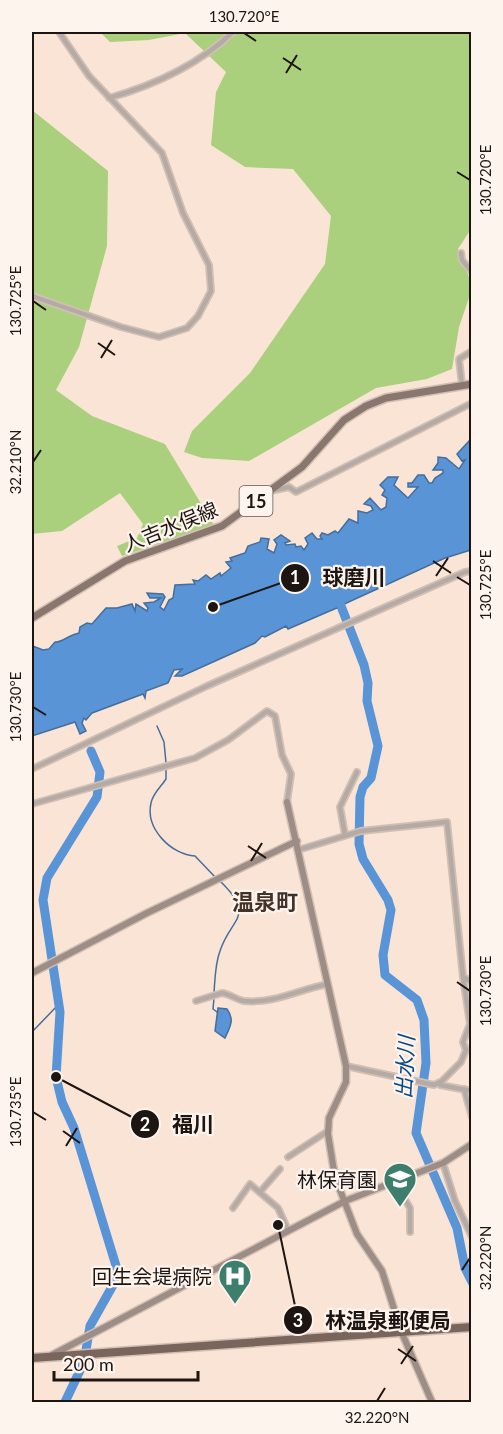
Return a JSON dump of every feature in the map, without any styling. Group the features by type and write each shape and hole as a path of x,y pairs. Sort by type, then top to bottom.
{"highway":[{"path":"32,1358 76,1351 96,1352 471,1327"},
{"path":"32,1366 50,1356"}],"main road":[{"name":"人吉水俣線","path":"32,618 125,561 222,526 302,466 344,420 366,405 386,398 471,384"}],"street":[{"path":"32,296 121,327 168,336 187,328 209,299 212,278 209,265 183,213 162,153 109,98 71,52 60,32"},
{"path":"109,98 155,83 233,32"},
{"path":"461,253 462,260 471,272"},
{"path":"462,385 459,358 471,351"},
{"path":"269,491 289,487 296,492 471,403"},
{"path":"32,769 229,676 471,571"},
{"path":"32,804 94,784 195,758 228,740 267,711 275,716 282,755 291,774 287,802 346,1066 346,1082 329,1118 328,1131 334,1177 357,1234 382,1271 401,1331 432,1402"},
{"path":"345,836 340,807 357,772"},
{"path":"298,850 361,831 447,822 470,1024 463,1042 466,1050 461,1062 442,1082 434,1085"},
{"path":"32,973 147,913 297,841"},
{"path":"463,977 471,982"},
{"path":"196,1001 222,993 241,1000 268,1002 307,987 329,984"},
{"path":"346,1066 471,1091"},
{"path":"464,1089 471,1117"},
{"path":"288,1158 328,1131"},
{"path":"76,1351 288,1230 345,1201 395,1184 442,1163 471,1144"},
{"path":"442,1163 471,1237"},
{"path":"260,1192 280,1169"},
{"path":"233,1208 250,1184 278,1208 288,1230"},
{"path":"395,1184 410,1208 410,1232"}],"green space":[{"path":"100,32 471,32 471,229 458,249 471,282 471,292 459,327 452,369 427,379 376,388 249,461 202,458 184,452 192,431 250,373 325,264 331,216 293,169 245,167 211,145 216,92 226,72 185,33 149,40 110,42"},
{"path":"32,110 108,171 107,246 79,347 56,390 92,416 165,444 214,525 122,556 117,546 137,538 143,524 120,493 62,531 32,534"}],"water":[{"path":"470,440 471,550 445,558 342,605 341,611 339,607 288,629 286,626 265,637 262,636 255,643 182,676 175,676 182,669 174,670 168,683 146,691 145,698 143,694 92,713 86,720 84,718 82,723 86,731 80,734 75,722 32,736 33,646 43,650 49,649 55,642 79,633 80,627 87,623 92,624 106,608 132,604 135,611 136,604 147,611 148,608 144,603 154,602 161,598 150,598 147,593 163,594 165,597 160,607 164,610 169,600 173,598 175,585 195,584 193,580 198,581 206,575 211,579 220,573 221,576 231,568 226,562 232,561 230,558 245,553 248,546 260,542 261,538 269,539 267,549 274,553 277,544 274,540 281,535 290,541 285,543 286,545 295,544 296,547 301,546 304,550 308,544 305,538 312,533 317,539 322,539 320,536 322,533 328,535 335,531 338,533 349,519 358,523 358,511 367,513 373,510 371,506 364,504 370,498 381,510 386,507 387,498 382,495 385,490 380,485 388,477 398,477 394,485 408,498 418,487 408,487 408,483 412,483 418,475 424,475 429,483 432,483 443,473 443,470 433,470 438,463 438,457 446,458 459,469 465,460 462,461 457,454"},
{"path":"218,1008 227,1009 231,1017 225,1038 215,1031"}],"waterway":[{"name":"出水川","path":"339,601 364,665 368,683 367,701 378,746 371,778 363,787 360,797 359,844 363,859 388,900 391,910 383,955 385,975 417,1000 424,1020 426,1063 416,1133 457,1228 465,1268 472,1282"},
{"path":"157,726 164,742 166,763"},
{"path":"65,1402 84,1362 90,1326 117,1278 117,1269 74,1128 62,1102 56,1077 60,1012 43,900 47,878 97,797 100,772 91,751"},
{"path":"166,768 166,779 155,793 151,803 150,813 156,831 169,846 186,855 195,856 216,878"},
{"path":"214,993 218,956 238,917 239,910 237,902 220,881"},
{"path":"214,998 213,1009 217,1012"},
{"path":"32,1032 58,1005"}],"place":[{"name":"球磨川","path":"213,607"},
{"name":"福川","path":"56,1077"},
{"name":"林保育園","path":"400,1208"},
{"name":"林温泉郵便局","path":"278,1225"},
{"name":"回生会堤病院","path":"235,1305"}],"district":[{"name":"温泉町","path":"265,901"}]}
